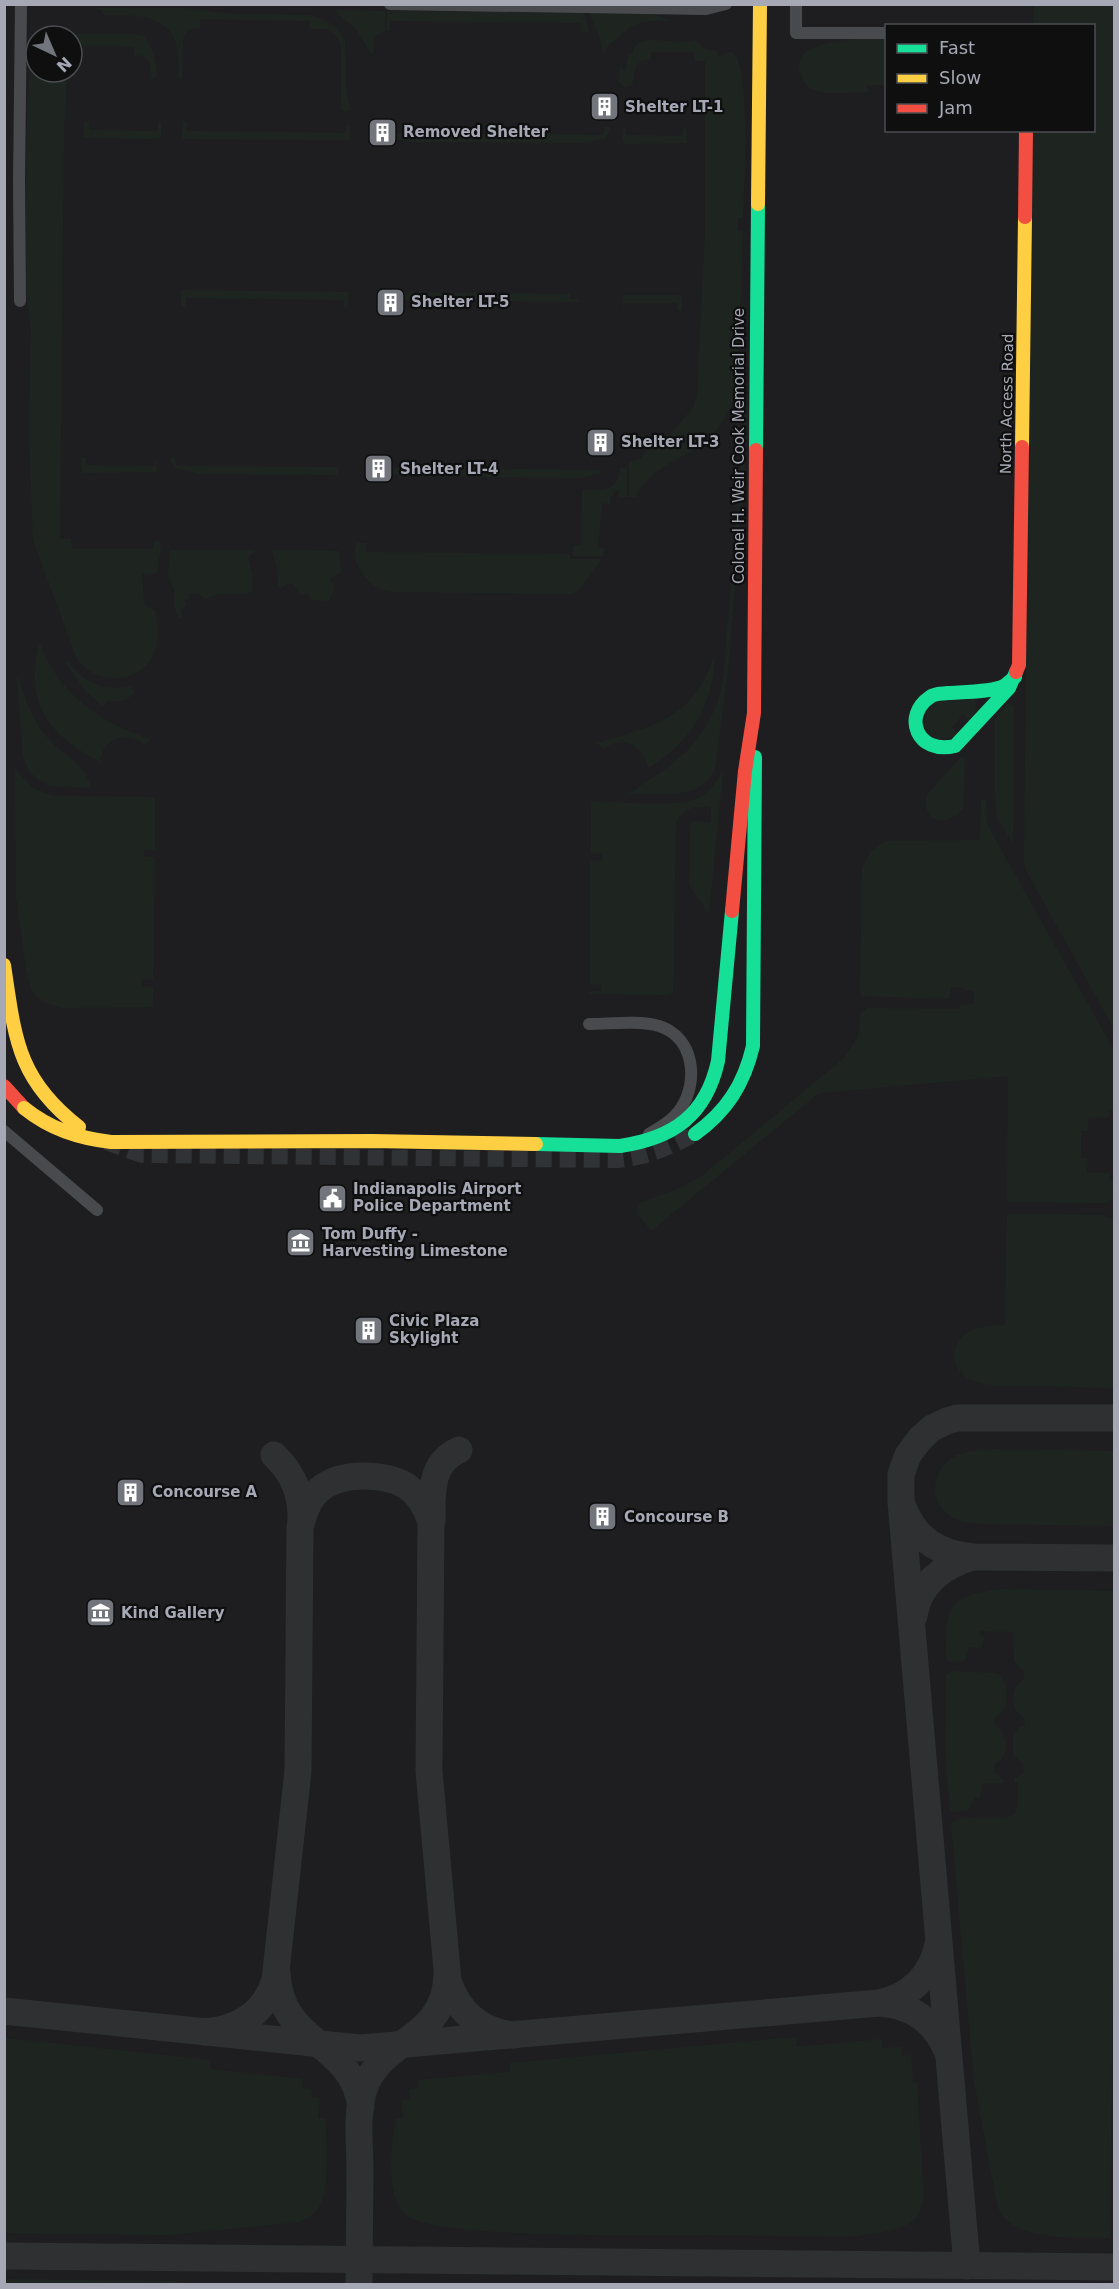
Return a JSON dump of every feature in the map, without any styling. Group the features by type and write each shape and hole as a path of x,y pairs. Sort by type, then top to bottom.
{"street":[{"path":"20,301 21,4"},
{"path":"390,4 706,9 726,4"},
{"name":"Colonel H. Weir Cook Memorial Drive","path":"4,1086 24,1108 61,1132 82,1139 111,1142 372,1141 620,1146 651,1141 665,1135 684,1121 706,1096 715,1077 718,1061 745,771 754,713 760,4"},
{"path":"796,4 796,33 885,33"},
{"name":"North Access Road","path":"1015,677 1002,687 941,692 923,701 918,708 916,726 924,741 938,749 947,749 962,740 1009,688 1015,677 1021,652 1026,132"},
{"path":"695,1134 716,1118 735,1096 749,1064 753,1046 756,798 754,713"},
{"path":"4,965 15,1032 28,1073 50,1103 79,1127"},
{"path":"589,1024 660,1026 679,1039 689,1056 692,1070 691,1085 677,1113 649,1134 620,1146"},
{"path":"4,1131 98,1210"}],"shaded area":[{"path":"5,5 1114,5 1114,2284 5,2284"},
{"path":"1034,5 1114,5 1114,1029 1026,870 1024,860 1031,132 1095,132 1095,24 1033,24"},
{"path":"94,8 183,8 232,14 310,15 325,20 338,29 345,40 346,86 350,109 346,112 341,109 341,46 337,37 328,29 310,29 310,21 200,19 200,28 190,29 184,36 182,81 177,75 179,66 176,42 170,31 162,24 152,19 129,15 104,15 102,11"},
{"path":"334,10 385,11 385,30 374,37 373,56 355,28"},
{"path":"387,11 584,12 589,30 582,32 581,23 390,21 390,30 386,30"},
{"path":"590,13 649,13 673,21 649,21 631,26 610,44 603,54"},
{"path":"84,34 144,36 154,55 156,65 157,76 152,80 150,62 142,56 134,55 134,47 84,46"},
{"path":"854,39 885,39 885,85 867,85 868,92 835,93 811,89 802,78 799,65 802,57 808,51 826,44"},
{"path":"648,40 685,42 696,40 703,48 717,51 719,57 729,52 734,53 739,65 745,106 745,157 743,218 738,218 738,231 743,231 738,374 733,402 713,434 700,446 650,477 636,497 629,497 629,462 640,459 657,438 664,443 694,406 697,397 705,234 705,61 695,61 695,52 651,52 651,60 643,60 636,65 632,85 624,87 619,82 620,67 625,71 629,54 632,55 637,44"},
{"path":"29,84 66,84 60,539 71,539 72,549 153,549 154,541 159,541 161,548 157,573 142,574 145,605 156,612 158,633 156,648 147,664 138,672 117,678 95,674 77,659 33,540 29,432 31,329 25,282"},
{"path":"89,122 89,130 157,131 159,122 161,123 161,137 158,139 86,138 84,137 84,123"},
{"path":"183,122 187,123 187,131 343,133 347,124 350,126 350,140 182,139"},
{"path":"605,127 609,127 610,130 605,139 580,143 411,142 393,139 393,133 603,135"},
{"path":"625,127 626,135 682,136 683,129 686,128 687,143 625,144 623,129"},
{"path":"181,290 349,293 347,308 344,307 344,300 186,298 185,307 181,307"},
{"path":"404,292 570,294 570,299 579,299 579,302 392,300 392,295"},
{"path":"623,295 682,295 682,309 677,311 677,303 624,303 623,311"},
{"path":"746,398 746,452 729,661 715,769 708,780 688,791 677,794 627,794 677,760 689,748 709,721 716,705 724,670"},
{"path":"156,457 157,472 82,473 81,459 86,458 86,465 154,466"},
{"path":"171,458 175,458 176,466 338,467 338,475 200,474 175,468 171,463"},
{"path":"390,468 600,470 600,474 581,478 403,476 390,474"},
{"path":"620,468 627,468 627,497 619,497 619,491 614,491 613,496 610,496 610,504 602,503 598,547 604,548 603,556 573,556 573,545 581,545 582,490 602,490 613,486 619,476"},
{"path":"170,541 170,550 256,550 248,557 252,574 252,592 219,594 205,599 199,594 190,593 188,599 184,600 186,604 181,610 182,617 179,619 175,609 174,588 168,578"},
{"path":"357,543 366,543 366,552 570,554 570,559 600,559 601,562 581,588 572,594 393,592 373,585 363,575 356,562"},
{"path":"272,550 339,551 341,572 330,578 334,586 330,600 321,601 311,599 308,594 301,595 294,585 289,583 281,588 278,586 277,567"},
{"path":"40,643 58,677 83,704 115,725 150,739 145,745 131,738 116,739 105,747 100,762 63,737 45,716 39,704 35,674"},
{"path":"713,658 715,659 713,677 703,709 687,735 663,758 648,768 642,753 631,744 617,743 603,749 597,743 652,725 682,707 695,694"},
{"path":"68,662 80,675 95,684 112,688 130,686 134,692 126,700 107,701 102,706 85,690 66,663"},
{"path":"17,678 19,678 27,704 40,728 51,742 80,767 91,788 50,786 29,771 23,756"},
{"path":"970,697 974,699 975,710 969,720 963,714 952,727 958,734 939,740 932,736 924,726 929,708 945,699"},
{"path":"1008,703 1014,706 1013,843 997,818 995,793 995,719"},
{"path":"962,756 965,760 963,809 949,819 936,820 928,812 927,795"},
{"path":"15,770 33,788 54,796 155,797 155,850 144,850 144,857 155,857 153,980 142,979 142,986 153,987 153,1007 62,1008 44,1002 31,989 16,897"},
{"path":"723,771 709,914 689,884 690,828 692,821 711,822 711,807 691,808 683,813 676,822 673,993 668,995 589,994 590,991 601,991 601,984 590,984 590,860 602,861 602,854 591,853 591,801 646,804 688,801 706,793"},
{"path":"981,800 986,800 990,830 1114,1050 1114,1110 1109,1110 1109,1117 1088,1118 1088,1131 1081,1131 1081,1158 1088,1159 1087,1173 1109,1173 1109,1180 1114,1180 1114,1198 1105,1203 1007,1202 1008,1076 819,1093 651,1231 637,1213 638,1206 642,1202 677,1189 703,1175 844,1058 857,1038 860,1014 868,1008 958,1009 961,1005 974,1004 974,991 964,990 963,987 951,987 950,997 947,999 862,996 860,992 862,868 871,851 886,841 980,840"},
{"path":"1007,1214 1101,1215 1114,1219 1114,1388 978,1383 963,1375 958,1368 954,1355 958,1342 963,1336 982,1327 1005,1324"},
{"path":"989,1449 1114,1451 1114,1526 981,1524 953,1518 942,1509 935,1493 942,1467 957,1455"},
{"path":"1000,1589 1114,1591 1110,2238 1063,2237 1029,2232 1014,2226 1003,2217 997,2204 974,2081 951,1823 964,1818 999,1818 1015,1814 1018,1783 1014,1782 1015,1778 1024,1773 1023,1764 1013,1755 1013,1736 1020,1726 1025,1726 1024,1718 1015,1709 1013,1697 1015,1689 1024,1680 1024,1672 1014,1661 1013,1632 980,1631 980,1635 985,1636 981,1648 969,1647 966,1658 962,1662 953,1663 946,1660 947,1627 952,1608 959,1601 968,1596"},
{"path":"951,1671 997,1673 1005,1683 1007,1696 1004,1709 995,1717 995,1726 1003,1734 1006,1745 1003,1757 994,1764 995,1773 1004,1783 982,1783 980,1798 975,1798 968,1810 955,1812 950,1810 945,1749 946,1675"},
{"path":"796,2037 797,2047 881,2039 882,2048 901,2047 902,2056 911,2055 913,2083 917,2083 924,2200 921,2211 907,2224 889,2231 858,2236 547,2234 499,2232 424,2223 406,2215 399,2207 392,2183 392,2142 396,2119 403,2118 401,2100 410,2099 409,2089 419,2088 418,2080 510,2072 510,2063"},
{"path":"5,2038 210,2060 210,2069 303,2079 302,2088 312,2089 311,2097 320,2098 318,2118 325,2118 327,2175 320,2205 311,2216 298,2222 169,2235 5,2233"},
{"path":"5,2279 171,2281 198,2284 5,2284"}],"taxiway":[{"path":"967,2266 901,1502 901,1474 908,1455 920,1439 932,1428 957,1418 1114,1418"},
{"path":"432,1520 433,1489 438,1470 443,1462 459,1450"},
{"path":"274,1455 292,1477 300,1503 301,1523"},
{"path":"204,2032 228,2028 248,2018 264,2002 275,1980 298,1771 300,1527 309,1502 319,1490 340,1479 363,1476 387,1478 406,1486 421,1500 431,1522 429,1771 448,1981 458,2002 472,2018 491,2030 514,2035"},
{"path":"904,1509 922,1537 950,1553 973,1557 1114,1558"},
{"path":"914,1616 921,1594 934,1577 952,1565 973,1557"},
{"path":"4,2011 360,2048 879,2003 900,1996 918,1983 931,1965 938,1944"},
{"path":"277,1971 281,1996 290,2015 302,2030 344,2068 355,2085 361,2107"},
{"path":"359,2284 359,2127 363,2094 375,2068 426,2025 436,2012 444,1996 447,1974"},
{"path":"879,2003 901,2007 920,2016 936,2031 947,2051"},
{"path":"4,2256 1114,2267"}],"tunnel":[{"path":"106,1142 142,1155 617,1160 658,1151 695,1134"}],"traffic: fast":[{"path":"756,450 758,204"},
{"path":"1015,677 1014,678 1012,679 1004,686 993,689 932,696 921,705 917,714 918,732 931,745 955,746 1009,688 1016,672"},
{"path":"695,1134 716,1116 733,1096 745,1073 753,1046 755,757"},
{"path":"620,1146 656,1137 685,1121 696,1110 713,1080 718,1061 732,911"},
{"path":"536,1144 620,1146"}],"traffic: slow":[{"path":"758,204 760,4"},
{"path":"1022,447 1025,217"},
{"path":"4,965 16,1036 22,1055 43,1092 79,1127"},
{"path":"24,1108 54,1127 87,1138 111,1142 372,1141 536,1144"}],"traffic: jam":[{"path":"1025,217 1026,132"},
{"path":"1016,672 1019,665 1022,447"},
{"path":"732,911 745,771 754,713 756,450"},
{"path":"4,1086 24,1108"}],"place":[{"name":"Shelter LT-1","path":"604,107"},
{"name":"Removed Shelter","path":"382,132"},
{"name":"Shelter LT-5","path":"390,302"},
{"name":"Shelter LT-3","path":"600,442"},
{"name":"Shelter LT-4","path":"379,469"},
{"name":"Indianapolis Airport Police Department","path":"332,1198"},
{"name":"Tom Duffy - Harvesting Limestone","path":"301,1243"},
{"name":"Civic Plaza Skylight","path":"368,1330"},
{"name":"Concourse A","path":"131,1492"},
{"name":"Concourse B","path":"603,1517"},
{"name":"Kind Gallery","path":"100,1613"}]}
